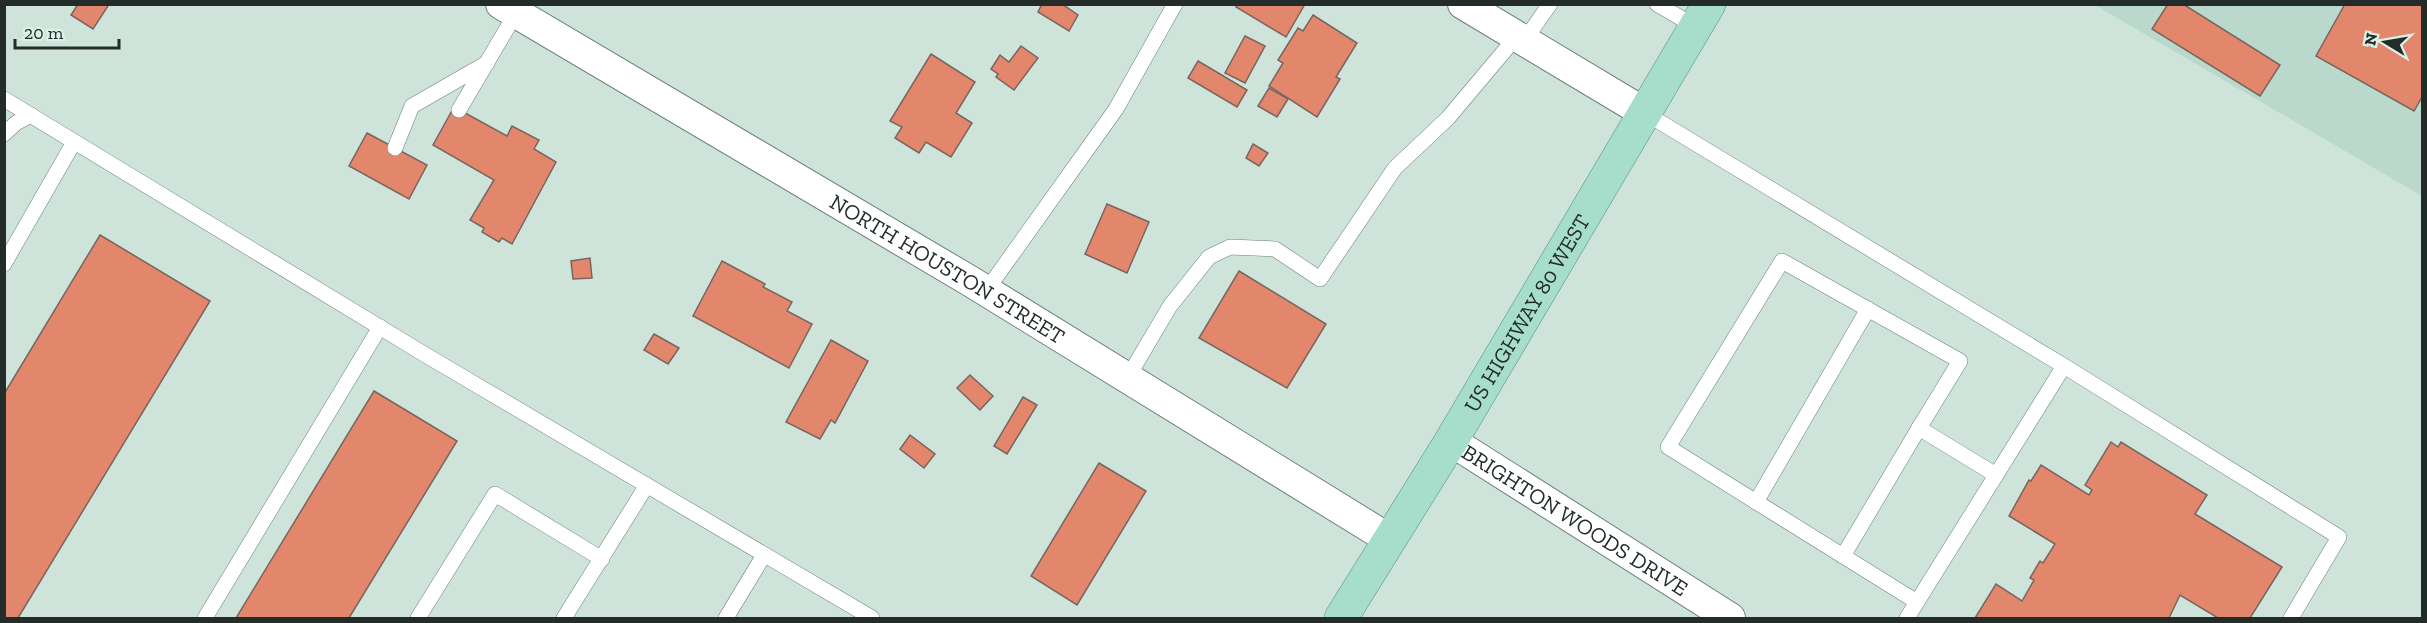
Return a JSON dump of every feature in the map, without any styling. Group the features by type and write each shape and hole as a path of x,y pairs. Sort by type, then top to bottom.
{"main road":[{"name":"US HIGHWAY 80 WEST","path":"1352,611 1389,539 1451,441 1702,16"}],"street":[{"path":"1463,4 1645,113"},
{"name":"NORTH HOUSTON STREET","path":"509,9 986,291 1389,539"},
{"name":"BRIGHTON WOODS DRIVE","path":"1451,441 1730,618"}],"lane":[{"path":"986,291 1116,109 1175,4"},
{"path":"1128,377 1170,306 1209,257 1230,247 1275,249 1320,279 1395,168 1448,118 1550,4"},
{"path":"1657,4 1702,16"},
{"path":"459,110 487,63 509,9"},
{"path":"395,148 412,106 487,63"},
{"path":"4,99 380,327 872,618"},
{"path":"1645,113 2064,366 2339,537 2290,618"},
{"path":"4,134 16,123 31,116"},
{"path":"4,264 74,142"},
{"path":"1843,556 1960,361 1782,261 1668,447 1756,502 1917,602"},
{"path":"1756,502 1868,309"},
{"path":"205,618 380,327"},
{"path":"1907,618 2064,366"},
{"path":"1919,428 1996,475"},
{"path":"564,618 647,485"},
{"path":"418,618 495,494 602,560"},
{"path":"726,618 764,555"}],"shaded area":[{"path":"2095,5 2422,5 2422,196"}],"building":[{"path":"78,4 108,6 93,29 71,15"},
{"path":"1042,4 1062,4 1078,15 1069,31 1038,12"},
{"path":"1237,4 1305,4 1286,37 1236,7"},
{"path":"2168,4 2183,4 2280,65 2260,96 2152,29"},
{"path":"2345,4 2422,4 2422,97 2414,111 2316,56"},
{"path":"1313,15 1357,43 1336,77 1340,79 1317,117 1269,86 1283,63 1278,60 1298,28 1303,31"},
{"path":"1245,36 1265,46 1245,83 1225,73"},
{"path":"1021,46 1038,58 1014,90 996,77 998,74 991,69 1000,55 1009,62"},
{"path":"931,54 975,82 956,113 972,123 951,157 926,142 919,153 895,138 902,127 890,121"},
{"path":"1198,61 1247,90 1237,107 1188,78"},
{"path":"1269,88 1288,99 1277,117 1258,106"},
{"path":"454,107 507,136 512,126 539,140 534,149 556,162 512,244 502,238 499,242 482,232 484,228 470,220 494,180 433,145"},
{"path":"367,133 427,165 409,199 349,166"},
{"path":"1253,144 1268,153 1259,166 1246,158"},
{"path":"1107,204 1149,222 1127,273 1085,254"},
{"path":"100,235 210,301 18,618 4,618 4,394"},
{"path":"590,258 592,278 573,279 571,261"},
{"path":"722,261 765,284 763,287 792,302 787,311 812,324 789,368 693,316"},
{"path":"1239,271 1326,324 1287,388 1199,338"},
{"path":"654,334 679,348 668,364 644,350"},
{"path":"831,340 868,361 835,423 831,420 820,439 786,422"},
{"path":"970,375 993,396 980,410 957,388"},
{"path":"374,391 457,441 349,618 236,618"},
{"path":"1023,397 1037,405 1007,454 994,446"},
{"path":"910,435 935,454 924,468 900,449"},
{"path":"2111,442 2118,447 2121,442 2207,495 2195,514 2282,567 2250,618 2218,618 2180,595 2169,618 1975,618 1996,584 2022,601 2034,580 2030,578 2040,561 2043,563 2055,544 2009,516 2029,480 2031,481 2041,465 2089,495 2092,490 2085,485"},
{"path":"1099,463 1146,491 1077,605 1031,576"}]}
